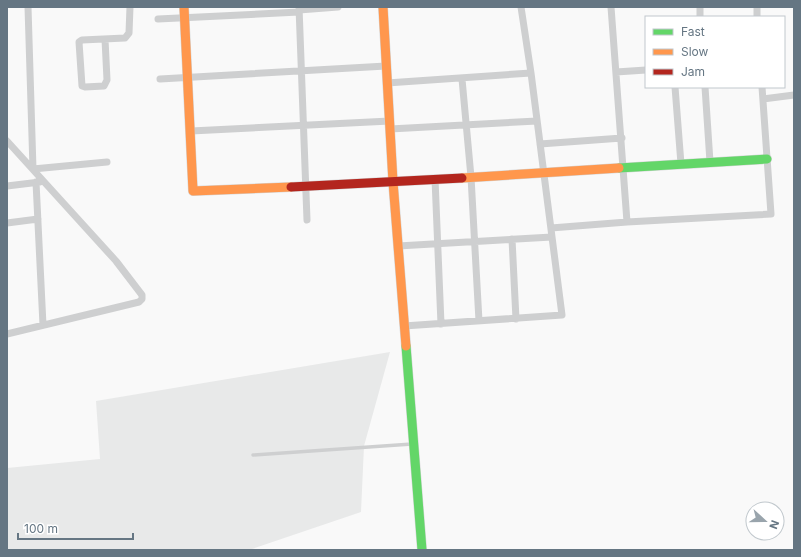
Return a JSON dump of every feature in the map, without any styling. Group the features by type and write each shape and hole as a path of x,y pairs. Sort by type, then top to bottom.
{"street":[{"path":"28,7 33,169"},
{"path":"105,39 106,84 104,86 82,86 80,42 82,40 125,38 128,36 130,7"},
{"path":"184,7 193,191 393,182 767,159"},
{"path":"240,7 240,15"},
{"path":"158,19 240,15 338,7"},
{"path":"383,7 393,182 422,550"},
{"path":"404,326 562,315 531,73 521,7"},
{"path":"611,7 622,138 627,222"},
{"path":"299,10 307,220"},
{"path":"160,80 188,77 386,66"},
{"path":"616,72 645,70"},
{"path":"387,83 462,79 531,73"},
{"path":"462,79 471,177 479,321"},
{"path":"675,88 680,164"},
{"path":"704,88 710,162"},
{"path":"551,228 771,214 762,88"},
{"path":"763,99 794,95"},
{"path":"191,131 304,126 467,125 537,121"},
{"path":"540,144 622,138"},
{"path":"7,141 116,261 142,295 142,299 139,302 7,334"},
{"path":"33,169 107,162"},
{"path":"435,179 441,324"},
{"path":"7,186 44,181"},
{"path":"36,182 43,325"},
{"path":"7,223 38,219"},
{"path":"398,246 552,236"},
{"path":"512,239 516,319"}],"lane":[{"path":"253,455 414,444"}],"shaded area":[{"path":"390,352 364,446 361,512 249,550 7,550 7,468 100,459 96,401"}],"traffic: fast":[{"path":"619,168 767,159"},
{"path":"406,346 422,550"}],"traffic: slow":[{"path":"184,7 193,191 291,187"},
{"path":"383,7 393,182 406,346"},
{"path":"462,178 619,168"}],"traffic: jam":[{"path":"291,187 462,178"}]}
